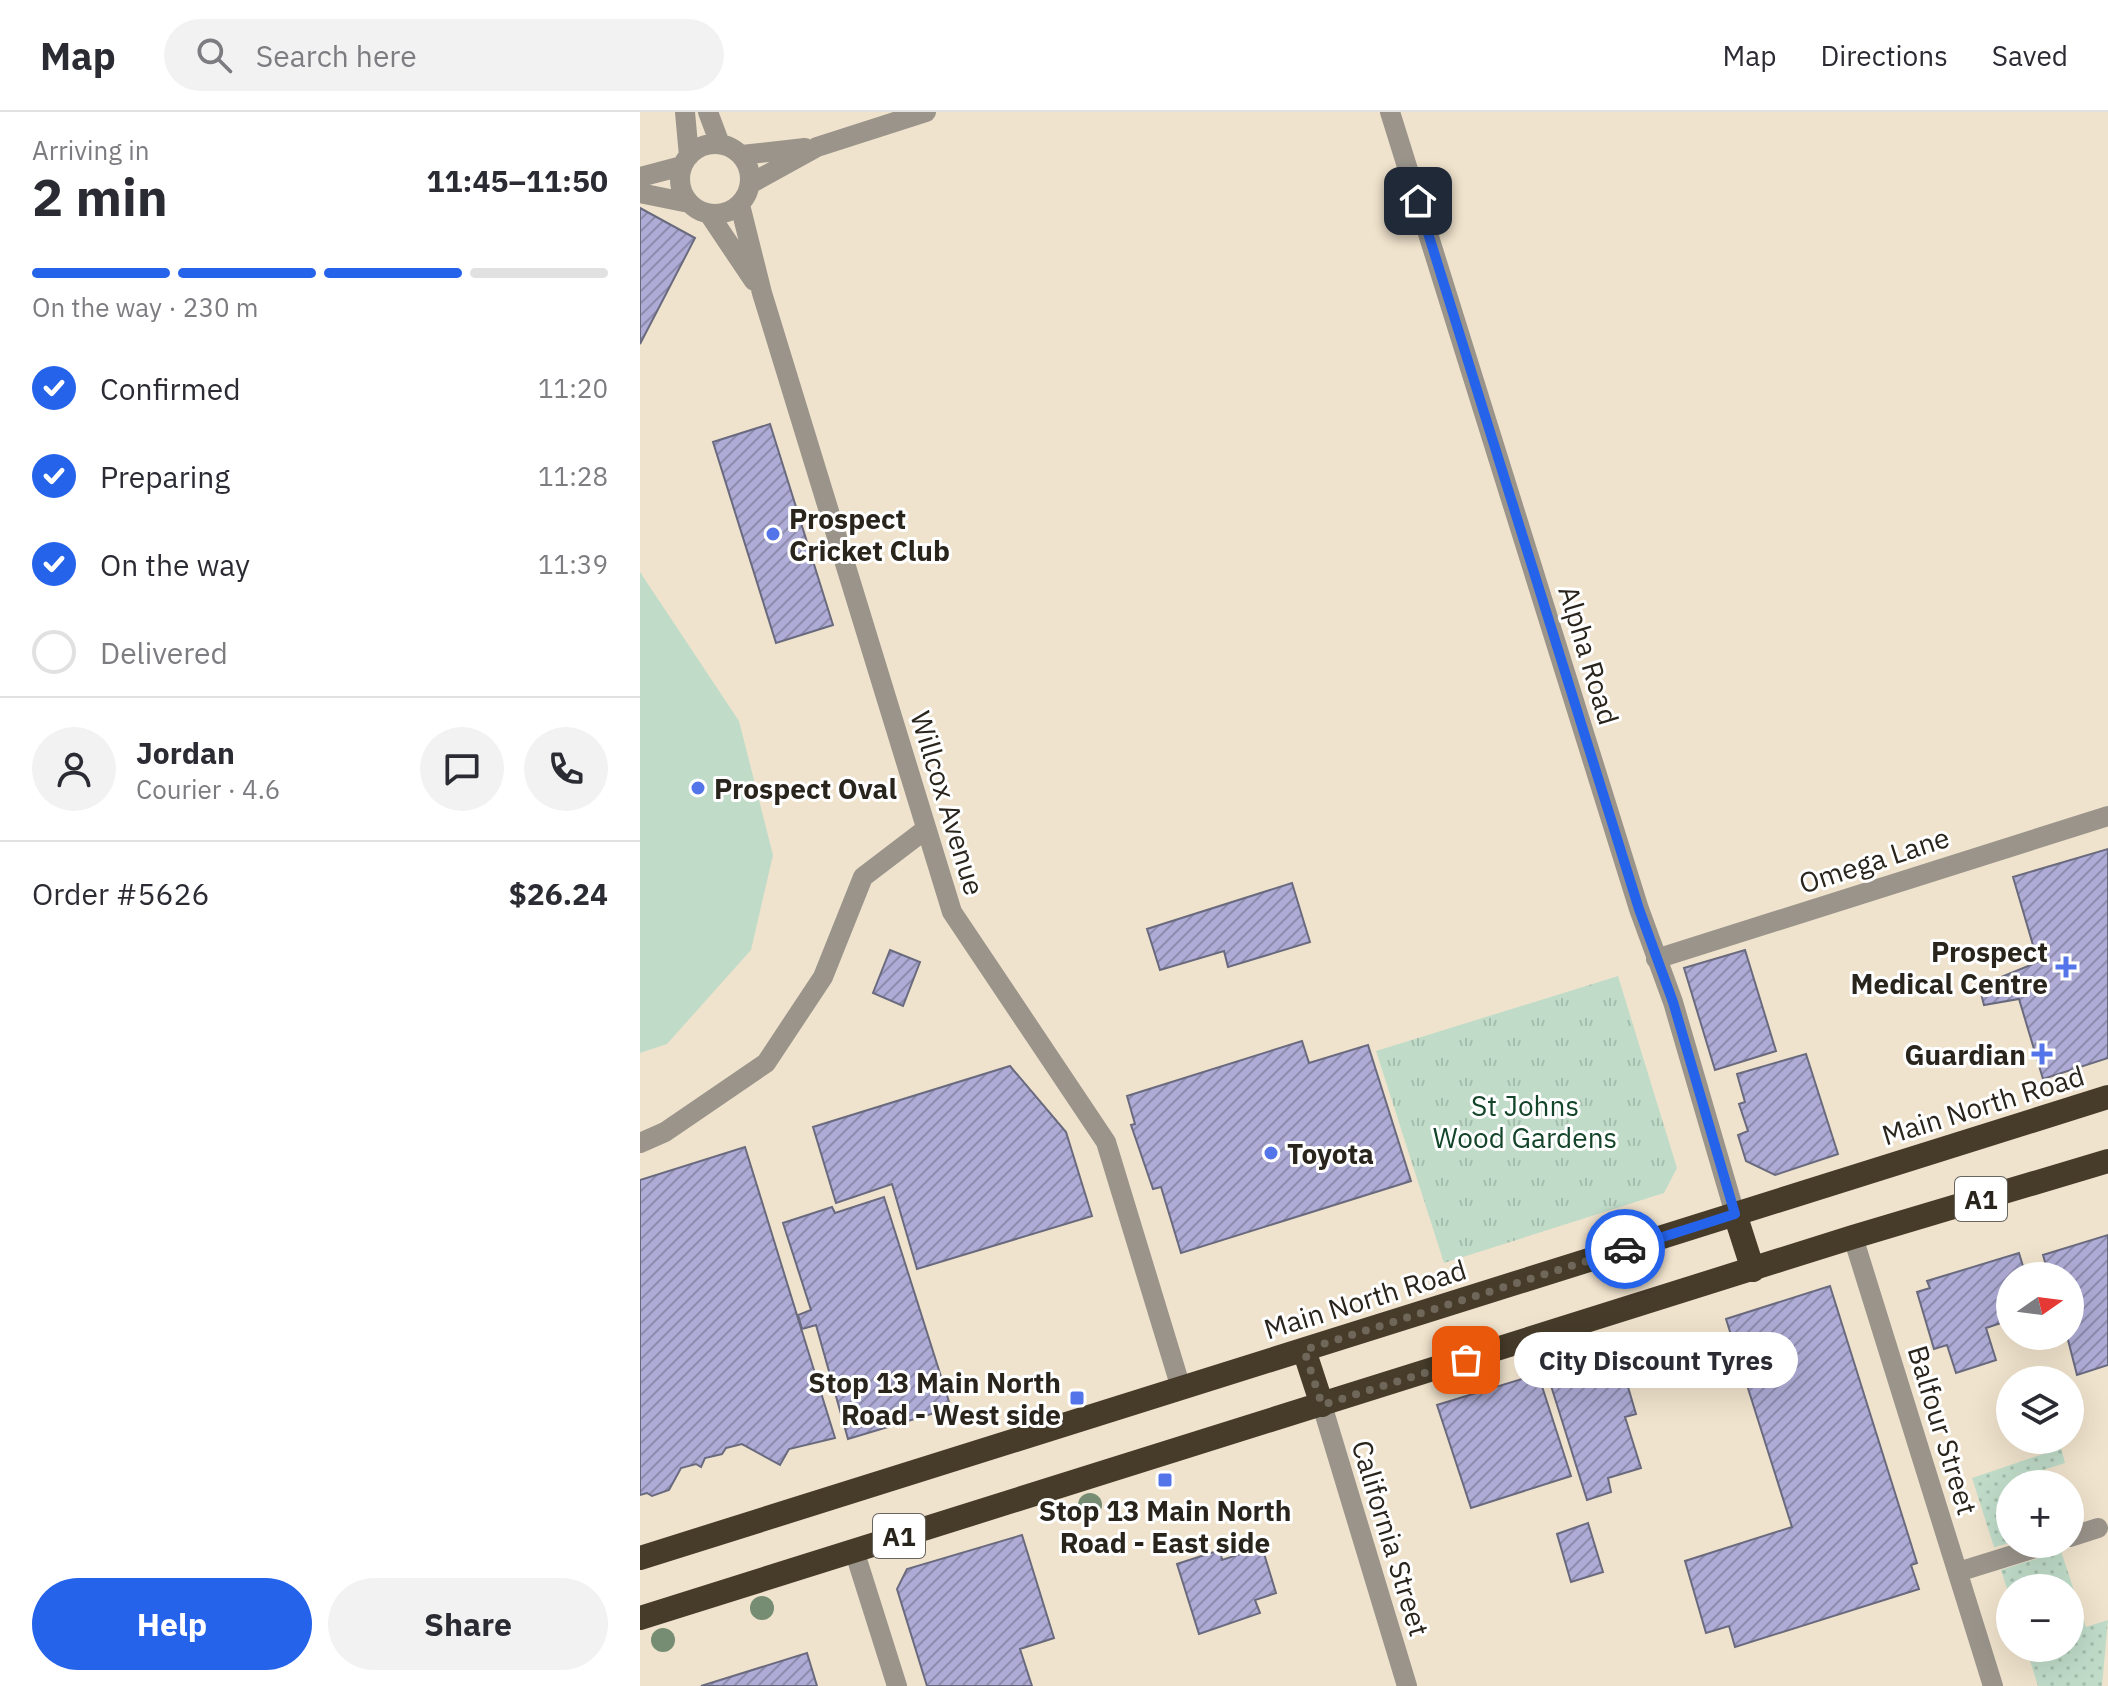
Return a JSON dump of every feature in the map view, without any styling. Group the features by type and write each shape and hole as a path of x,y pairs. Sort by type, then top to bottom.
{"highway":[{"name":"Main North Road","path":"640,1558 2108,1097"},
{"name":"A1","path":"640,1618 1853,1237 2108,1161"},
{"path":"1735,1214 1753,1270"},
{"path":"1304,1350 1322,1405"}],"street":[{"path":"685,112 686,161 682,191 689,203"},
{"path":"708,112 720,144"},
{"path":"750,184 817,147 926,112"},
{"name":"Alpha Road","path":"1390,112 1656,959 1673,1002 1735,1214"},
{"path":"640,177 686,161 698,148 720,144 742,155 817,147"},
{"path":"640,193 689,203 709,214 722,214 740,205 750,184 750,172 742,155"},
{"name":"Willcox Avenue","path":"740,205 762,293 952,912 1106,1142 1181,1388"},
{"name":"Willcox Avenue","path":"709,214 762,293"},
{"name":"Omega Lane","path":"1656,959 2108,816"},
{"path":"640,1143 665,1132 766,1063 823,977 863,877 926,829"},
{"name":"Balfour Street","path":"1853,1237 1993,1686"},
{"name":"California Street","path":"1322,1405 1407,1686"},
{"path":"2084,1532 2098,1528"},
{"path":"854,1550 897,1686"},
{"path":"1958,1572 2003,1558"}],"green space":[{"name":"Prospect Oval","path":"640,572 739,721 773,855 751,950 667,1044 640,1053"},
{"name":"St Johns Wood Gardens","path":"1618,976 1677,1168 1664,1193 1444,1263 1376,1051"},
{"path":"2043,1454 2063,1454 2065,1463 2043,1470 1996,1470 1994,1547 1972,1478"},
{"path":"2039,1558 2063,1558 2069,1574 2002,1574 2001,1570"},
{"path":"2108,1620 2102,1686 2038,1686 2030,1662 2084,1662 2084,1621 2086,1627"}],"building":[{"path":"640,208 695,238 640,344"},
{"name":"Prospect Cricket Club","path":"770,424 833,625 776,643 713,442"},
{"name":"Prospect Medical Centre","path":"2108,849 2108,1058 2043,1079 2019,999 1984,1005 1979,986 2038,962 2013,877"},
{"path":"1292,883 1310,942 1228,967 1224,951 1160,970 1147,929"},
{"path":"890,950 920,962 903,1006 873,993"},
{"path":"1745,950 1776,1051 1715,1070 1684,968"},
{"name":"Toyota","path":"1302,1041 1309,1063 1368,1045 1411,1181 1181,1253 1161,1187 1153,1189 1131,1125 1135,1124 1127,1096"},
{"path":"1806,1054 1838,1154 1775,1175 1746,1161 1738,1135 1748,1131 1739,1104 1745,1102 1737,1074"},
{"path":"1010,1066 1066,1132 1092,1216 917,1269 892,1184 836,1203 813,1127"},
{"path":"745,1147 835,1438 789,1449 780,1465 742,1444 726,1448 722,1454 705,1458 701,1467 696,1464 681,1468 669,1490 652,1496 647,1493 640,1495 640,1180"},
{"path":"884,1197 951,1408 848,1439 816,1325 802,1329 798,1315 811,1310 783,1223 832,1207 835,1213"},
{"path":"2108,1235 2108,1365 2084,1373 2084,1366 2075,1366 2071,1350 2084,1350 2084,1262 2045,1262 2043,1255"},
{"path":"2019,1253 2022,1262 1996,1262 1996,1325 1986,1328 1996,1360 1956,1373 1947,1345 1934,1349 1917,1292 1930,1288 1927,1281"},
{"path":"1830,1286 1917,1563 1911,1565 1919,1589 1735,1647 1729,1626 1706,1633 1685,1561 1792,1527 1726,1319"},
{"path":"1618,1353 1636,1414 1625,1417 1641,1468 1608,1478 1611,1492 1587,1500 1547,1373"},
{"path":"1538,1374 1571,1476 1471,1508 1437,1405"},
{"path":"1588,1523 1603,1572 1571,1582 1557,1534"},
{"path":"1022,1535 1054,1638 1020,1649 1032,1686 927,1686 897,1589 907,1569"},
{"path":"1262,1547 1276,1593 1255,1600 1260,1613 1199,1634 1177,1564 1220,1550 1222,1560"},
{"path":"807,1653 817,1686 701,1686"}],"way so far":[{"path":"1466,1360 1322,1405 1304,1350 1625,1249"}],"place":[{"name":"Prospect Cricket Club","path":"773,534"},
{"name":"Prospect Oval","path":"698,788"},
{"name":"Prospect Medical Centre","path":"2066,967"},
{"name":"Guardian","path":"2042,1054"},
{"name":"Toyota","path":"1271,1153"},
{"name":"City Discount Tyres","path":"1466,1360"},
{"name":"Stop 13 Main North Road - West side","path":"1077,1398"},
{"name":"Stop 13 Main North Road - East side","path":"1165,1480"}],"route":[{"path":"1418,201 1639,909 1673,1002 1735,1214 1625,1249"}]}
